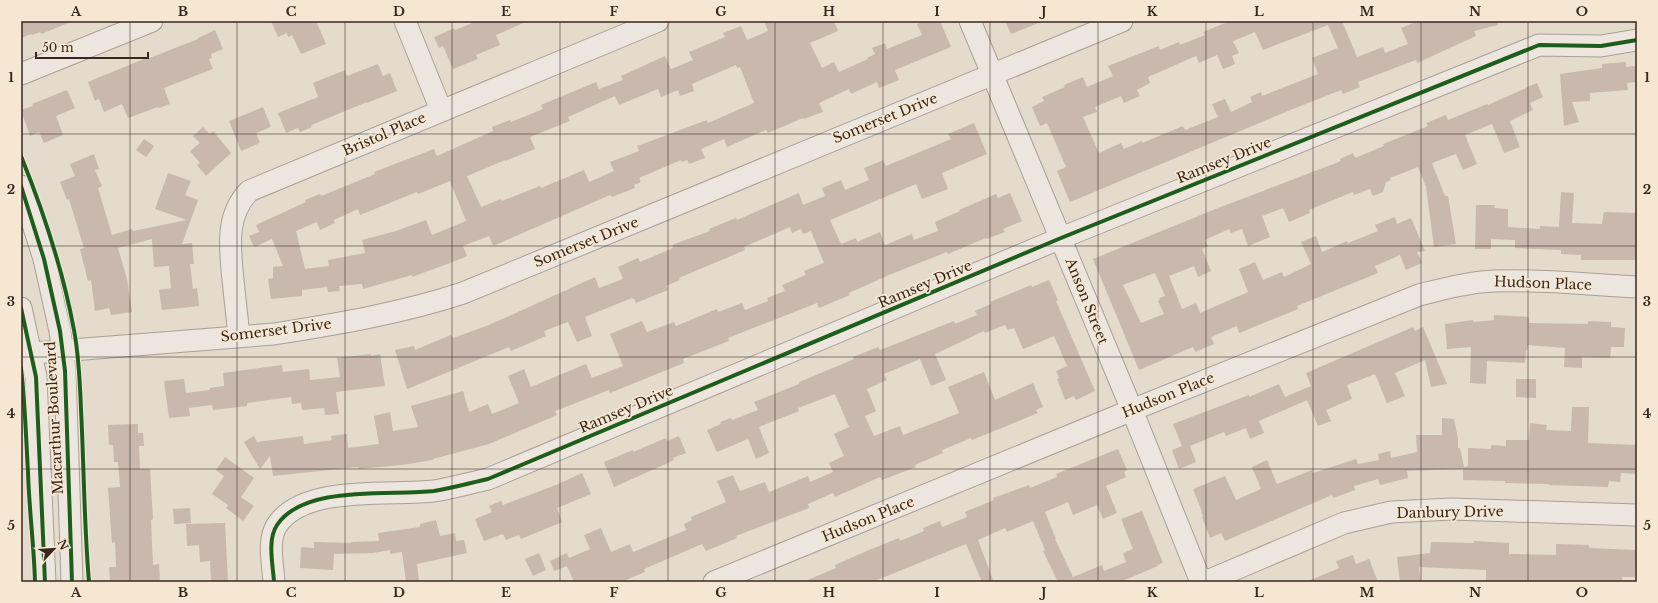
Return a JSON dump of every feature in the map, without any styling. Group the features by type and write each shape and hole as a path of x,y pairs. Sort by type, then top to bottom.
{"street":[{"path":"21,74 152,21"},
{"path":"405,21 441,110"},
{"name":"Bristol Place","path":"239,336 230,245 236,209 248,191 658,21"},
{"name":"Anson Street","path":"970,21 1132,410 1201,582"},
{"name":"Somerset Drive","path":"26,354 274,334 315,328 427,304 463,293 1122,21"},
{"name":"Ramsey Drive","path":"274,582 272,549 274,532 277,524 299,506 315,500 343,494 434,490 488,479 1061,238 1540,45 1601,46 1637,40"},
{"name":"Macarthur Boulevard","path":"21,186 44,259 63,351 65,371 72,582"},
{"name":"Hudson Place","path":"714,582 1132,410 1419,295 1456,286 1492,281 1527,281 1637,287"},
{"name":"Macarthur Boulevard","path":"21,308 26,354 36,377 45,582"},
{"name":"Danbury Drive","path":"1205,582 1344,523 1391,512 1452,509 1637,515"}],"building":[{"path":"21,21 71,22 41,34 40,32 21,38"},
{"path":"271,21 316,21 326,44 301,54 292,35 288,37 287,33 278,37"},
{"path":"477,21 528,21 496,35 500,45 476,55 478,59 453,69 443,46 439,48 434,37"},
{"path":"764,21 834,21 838,31 810,43 822,68 834,62 839,72 868,59 867,58 875,54 872,48 885,43 887,49 922,35 917,24 925,21 940,21 951,47 895,70 899,80 879,88 877,82 851,94 849,89 819,103 823,112 804,119 803,118 768,133 766,130 727,147 724,139 701,149 705,158 689,164 687,160 682,162 681,160 639,178 641,182 634,185 635,188 612,197 610,195 493,246 489,236 463,246 467,256 450,263 412,277 412,275 363,289 362,284 339,286 340,291 328,292 327,287 302,290 302,296 271,299 268,279 273,278 273,267 283,266 272,239 254,247 249,236 259,232 256,225 306,202 305,200 320,194 321,196 375,174 374,172 434,149 437,156 493,131 492,127 510,120 511,122 543,109 541,105 596,82 599,89 623,80 621,76 665,56 671,69 693,60 689,52 725,37 723,33 741,26 747,40 768,31","holes":["736,65 737,68 740,67 754,103 708,123 707,120 637,146 639,151 610,162 614,171 589,182 584,170 541,188 540,186 502,201 501,199 481,207 467,176 535,149 530,137 570,121 568,117 615,96 619,105 658,89 661,97 678,90 680,96 694,91 692,84","450,181 466,221 432,235 426,220 396,231 362,240 365,253 328,260 329,266 305,269 296,231 317,222 320,230 335,223 334,220 358,209 360,215 417,192 418,194"]},
{"path":"1005,21 1041,21 1041,22 1011,34"},
{"path":"1230,21 1342,21 1357,57 1383,47 1385,53 1408,44 1401,28 1418,21 1498,21 1498,25 1474,31 1476,36 1417,63 1416,60 1358,82 1360,87 1343,94 1341,90 1288,111 1070,202 1057,171 1066,167 1047,123 1040,126 1032,107 1044,101 1042,97 1065,87 1064,85 1083,77 1087,87 1113,76 1108,66 1159,46 1160,50 1179,42 1180,45 1205,35 1203,32","holes":["1328,25 1338,48 1312,58 1318,74 1262,96 1261,92 1250,97 1252,102 1231,112 1225,99 1212,104 1218,117 1185,130 1183,126 1124,149 1121,143 1099,153 1083,117 1097,112 1095,107 1121,96 1124,103 1140,96 1137,90 1150,83 1148,77 1196,56 1199,63 1217,55 1223,69 1235,64 1232,56 1239,53 1233,41 1255,32 1263,50"]},
{"path":"215,30 223,49 211,54 212,58 209,59 213,69 164,88 170,104 128,118 122,104 104,112 99,99 95,101 88,82 146,58 147,59 198,39"},
{"path":"1626,62 1626,67 1635,66 1636,82 1627,83 1628,90 1590,93 1590,101 1572,102 1579,122 1564,126 1560,74 1602,68 1602,64"},
{"path":"378,64 383,76 390,73 397,91 311,125 312,127 300,132 298,128 286,133 278,113 318,97 313,83 345,70 347,76"},
{"path":"1537,83 1543,97 1530,103 1533,110 1510,121 1520,147 1504,153 1492,124 1465,135 1477,164 1463,170 1456,154 1432,163 1445,196 1448,196 1456,244 1434,247 1426,187 1418,167 1390,178 1391,180 1386,182 1383,192 1373,196 1370,189 1354,195 1353,192 1309,210 1310,213 1289,222 1283,208 1262,216 1270,237 1248,246 1242,229 1231,233 1229,229 1205,240 1208,246 1202,249 1211,271 1198,277 1194,266 1169,276 1182,309 1196,303 1200,313 1248,292 1239,269 1255,262 1263,280 1282,272 1284,277 1311,264 1301,242 1316,236 1322,252 1347,241 1348,243 1378,231 1375,225 1395,217 1397,224 1411,218 1425,251 1417,252 1422,263 1406,270 1400,255 1375,266 1378,273 1297,306 1298,309 1239,333 1237,326 1211,337 1214,344 1195,352 1193,347 1139,370 1093,259 1213,210 1341,161 1340,159 1353,153 1355,158 1384,146 1383,144 1428,126 1426,123 1446,115 1448,120 1487,104 1488,105","holes":["1155,273 1165,296 1159,298 1160,300 1158,301 1164,314 1141,323 1123,285"]},
{"path":"67,90 75,108 56,116 63,135 44,143 39,132 30,136 21,110"},
{"path":"263,107 271,127 256,133 260,143 241,151 229,121"},
{"path":"974,123 987,154 942,173 948,189 922,199 916,184 830,220 841,244 856,238 857,242 880,232 885,245 912,234 914,240 938,231 935,222 996,194 998,198 1010,193 1022,221 1003,229 1005,232 987,239 986,238 948,254 947,252 889,275 849,293 850,295 819,308 817,303 728,338 729,341 683,359 684,363 610,393 609,390 555,411 557,415 489,444 433,460 402,465 358,469 358,467 273,476 270,456 260,469 244,442 254,436 257,442 303,436 304,444 332,440 331,436 347,434 348,448 379,444 374,416 390,412 393,431 418,427 411,406 463,391 469,412 488,404 492,414 519,403 508,376 524,369 531,387 586,364 592,378 623,366 610,334 642,321 647,332 674,322 676,326 717,309 718,312 742,303 745,310 768,301 767,298 785,291 782,285 806,275 804,271 824,263 811,231 803,234 801,229 792,233 790,227 744,247 745,250 679,278 680,280 666,286 668,290 636,303 632,298 585,317 592,336 577,342 568,322 544,331 546,336 511,351 509,347 407,389 395,350 414,346 415,350 451,335 453,338 489,325 595,277 599,288 623,279 618,267 638,258 640,262 673,248 672,245 710,231 709,229 736,218 737,220 799,193 803,205 825,196 822,188 841,180 845,190 869,180 864,168 883,160 886,166 951,139 948,134"},
{"path":"203,127 210,134 213,131 231,153 206,176 197,165 200,163 190,151 200,143 193,136"},
{"path":"144,139 154,146 146,157 136,150"},
{"path":"94,154 99,169 95,170 102,186 98,188 112,235 132,229 133,231 187,220 155,209 168,173 191,181 185,195 198,200 182,244 192,243 194,264 190,264 193,289 197,288 199,306 162,310 159,290 171,288 169,266 154,267 152,239 118,248 127,279 132,312 111,315 109,308 95,311 91,280 88,281 80,249 84,248 69,199 67,200 60,182 75,176 70,164"},
{"path":"1561,192 1574,193 1572,223 1602,224 1604,212 1637,213 1637,260 1581,260 1581,255 1561,254 1561,250 1515,248 1515,240 1491,239 1491,249 1475,249 1476,205 1495,205 1494,208 1508,209 1508,227 1540,229 1540,226 1559,227"},
{"path":"1049,280 1058,300 1056,301 1095,391 1076,400 1074,396 1065,400 1057,379 1059,378 1056,371 1067,366 1054,336 1023,349 1014,328 1008,330 1005,325 985,333 984,331 935,354 946,380 931,386 920,359 884,374 887,380 867,389 876,411 865,416 874,436 900,426 903,435 959,413 948,387 984,372 995,400 1033,383 1043,407 1036,410 1038,413 972,440 971,438 942,450 943,453 915,465 916,467 882,480 880,477 835,497 833,493 808,504 809,508 736,536 737,538 706,551 702,544 644,569 645,572 621,582 574,582 567,566 554,571 550,561 567,553 569,558 590,549 584,535 601,528 611,552 630,544 633,552 686,530 684,524 692,520 691,517 726,502 717,481 733,475 740,491 765,482 769,492 808,476 810,482 833,472 829,463 844,456 834,434 849,427 835,394 798,408 799,411 759,427 769,453 756,459 748,439 717,452 707,430 721,424 720,422 731,418 732,420 758,410 754,402 799,384 799,382 854,359 853,357 878,347 880,350 954,321 955,324 977,315 975,311 991,304 990,302 1031,285 1032,287"},
{"path":"1494,315 1529,317 1529,323 1588,324 1588,321 1611,322 1611,327 1625,328 1624,347 1611,347 1610,358 1582,357 1582,368 1564,367 1565,348 1528,345 1525,363 1487,361 1486,384 1470,383 1471,347 1447,349 1445,324 1473,320 1474,322 1494,320"},
{"path":"1413,327 1415,331 1423,327 1447,384 1431,387 1425,360 1395,373 1405,396 1387,403 1375,374 1347,385 1352,399 1326,410 1331,421 1318,426 1307,400 1259,421 1264,433 1250,439 1246,428 1226,436 1224,432 1190,446 1196,462 1179,469 1172,450 1182,446 1173,424 1249,395 1249,397 1279,384 1285,397 1311,386 1306,373"},
{"path":"371,354 371,356 380,354 385,386 336,392 339,414 325,415 324,408 302,410 301,403 292,404 291,397 247,403 247,406 213,410 212,405 189,408 190,416 169,418 164,381 184,379 186,393 210,390 210,388 224,386 223,373 282,365 283,372 309,369 310,380 340,377 337,358"},
{"path":"1516,379 1536,379 1536,398 1516,397"},
{"path":"1572,407 1589,407 1588,443 1637,445 1637,474 1621,473 1620,482 1609,481 1608,487 1463,480 1463,469 1407,471 1408,478 1380,485 1378,479 1354,486 1355,490 1333,498 1332,495 1225,541 1221,533 1210,538 1193,489 1225,476 1236,500 1261,489 1252,467 1267,460 1277,484 1312,470 1313,473 1356,459 1358,464 1379,460 1378,454 1390,451 1391,458 1417,452 1416,435 1442,435 1442,418 1454,419 1458,439 1458,448 1460,448 1464,467 1468,466 1468,448 1491,449 1491,445 1506,446 1506,440 1529,440 1530,423 1547,425 1546,430 1571,431"},
{"path":"138,424 138,433 143,433 144,446 139,446 140,469 150,469 153,519 151,520 153,565 159,564 160,582 110,582 109,567 116,567 115,542 112,543 108,488 120,487 118,462 114,462 113,445 109,445 108,425"},
{"path":"679,436 686,453 673,458 674,460 668,463 614,487 604,462 666,438 667,441"},
{"path":"1118,449 1127,470 1124,472 1126,477 1106,486 1117,513 1103,519 1097,505 1073,515 1068,502 1045,512 1055,539 1073,577 1102,565 1104,571 1126,562 1123,553 1133,549 1121,519 1142,511 1163,563 1157,565 1158,566 1120,582 1058,582 1043,551 1045,550 1033,521 1007,532 1005,528 978,540 993,580 988,582 982,582 966,544 872,582 803,582 836,568 835,565 869,550 899,538 900,541 924,531 923,528 940,521 942,527 967,517 965,512 994,500 993,498 1029,485 1030,488 1057,477 1056,474"},
{"path":"225,457 254,478 241,497 254,506 243,521 226,508 228,505 212,494 224,476 216,470"},
{"path":"582,473 591,494 557,508 562,522 521,539 519,535 506,540 503,534 484,541 475,519 492,512 489,506 501,501 503,505 556,485"},
{"path":"190,508 191,523 174,524 173,509"},
{"path":"436,520 440,536 455,533 456,541 464,540 467,553 417,564 419,582 406,582 402,552 390,554 390,550 373,553 334,554 333,570 300,568 301,547 314,548 314,542 351,543 379,541 378,533 420,527 420,524"},
{"path":"225,523 228,582 211,582 210,561 200,562 199,545 187,546 186,524"},
{"path":"1474,541 1509,543 1509,554 1556,555 1556,544 1589,545 1589,548 1636,550 1635,577 1622,577 1622,582 1486,582 1486,570 1419,567 1421,582 1400,582 1397,557 1430,553 1431,542 1474,543"},
{"path":"539,553 546,570 533,576 525,559"},
{"path":"1353,555 1356,564 1369,559 1378,582 1306,582 1339,568 1336,561"}],"cycle path":[{"path":"274,582 271,553 274,531 277,525 290,512 307,503 350,494 434,491 488,479 1061,238 1539,45 1601,46 1637,40"},
{"path":"21,156 52,242 70,308 76,340 80,379 89,582"},
{"path":"21,186 44,259 60,331 65,371 72,582"},
{"path":"21,308 36,377 45,582"},
{"path":"21,368 35,582"}]}
